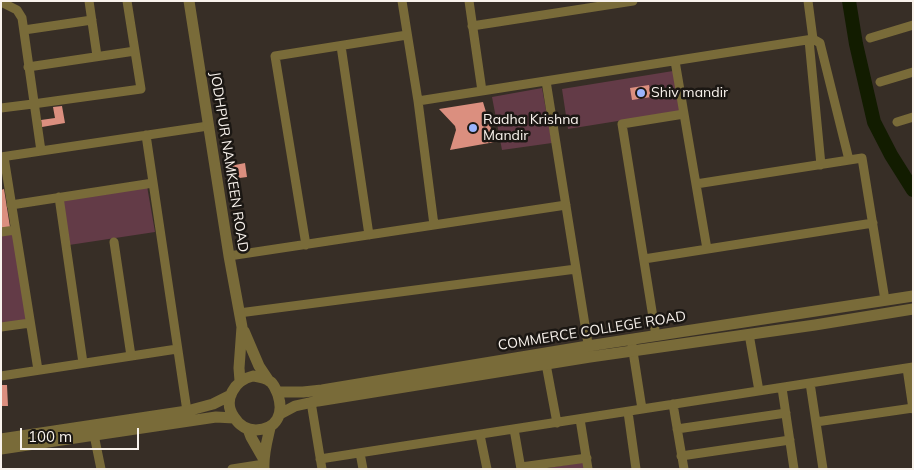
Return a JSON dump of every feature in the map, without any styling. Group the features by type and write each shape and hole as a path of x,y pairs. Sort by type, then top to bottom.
{"street":[{"path":"89,1 98,56"},
{"path":"1,108 141,89 127,1"},
{"name":"JODHPUR NAMKEEN ROAD","path":"189,1 242,327"},
{"path":"402,1 418,102 434,225"},
{"path":"469,1 482,92"},
{"path":"472,26 634,1"},
{"path":"808,1 821,165"},
{"path":"10,4 22,18 41,151"},
{"path":"24,30 92,20"},
{"path":"870,38 913,25"},
{"path":"306,244 275,56 408,35"},
{"path":"418,102 811,40 820,43 849,160"},
{"path":"341,46 369,235"},
{"path":"28,67 135,51"},
{"path":"675,61 707,249"},
{"path":"880,82 913,72"},
{"path":"546,81 589,351"},
{"path":"656,336 622,124 684,114"},
{"path":"897,122 913,117"},
{"path":"38,370 16,230 5,183 2,157 208,126"},
{"path":"146,135 187,410"},
{"path":"696,184 862,158 885,300"},
{"path":"11,205 153,183"},
{"path":"59,197 83,363"},
{"path":"229,256 566,205"},
{"path":"644,259 873,223"},
{"path":"1,232 16,230"},
{"path":"114,242 131,356"},
{"path":"239,313 576,269"},
{"name":"COMMERCE COLLEGE ROAD","path":"632,345 656,336 913,296"},
{"path":"280,414 295,406 311,402 546,364 589,351 749,334 913,309"},
{"path":"1,327 30,323"},
{"path":"240,381 242,327"},
{"path":"242,327 259,366 269,381 275,386 281,404 280,414 270,428 264,464"},
{"path":"749,334 759,391"},
{"path":"632,345 642,409"},
{"path":"1,376 177,349"},
{"name":"COMMERCE COLLEGE ROAD","path":"277,392 322,390 589,351"},
{"path":"546,364 557,423"},
{"path":"311,402 321,464 360,453 910,368 913,408 816,422"},
{"path":"269,381 253,376 240,381 235,387 229,403 230,411 234,418 248,429 270,428"},
{"path":"810,383 823,469"},
{"path":"782,388 794,469"},
{"path":"1,449 213,404 231,395"},
{"path":"673,404 684,469"},
{"path":"628,412 636,469"},
{"path":"677,429 786,413"},
{"path":"1,439 216,416 234,418"},
{"path":"580,419 588,469"},
{"path":"248,429 264,464"},
{"path":"514,429 521,468 587,458"},
{"path":"93,430 101,469"},
{"path":"480,434 487,469"},
{"path":"682,456 790,440"},
{"path":"360,453 363,469"},
{"path":"232,469 264,464"}],"shaded area":[{"path":"673,71 680,111 568,129 562,89"},
{"path":"542,88 552,143 502,150 492,97"},
{"path":"147,186 155,232 69,245 62,199"},
{"path":"13,233 27,321 1,325 1,234"},
{"path":"584,462 585,469 541,469"}],"building":[{"name":"Shiv mandir","path":"649,85 651,97 632,100 630,88"},
{"name":"Radha Krishna Mandir","path":"483,102 495,142 450,150 456,130 455,126 439,109"},
{"path":"62,106 65,123 42,127 41,120 55,118 53,107"},
{"path":"245,163 247,177 232,179 230,166"},
{"path":"4,189 10,227 1,228 1,190"},
{"path":"1,385 7,385 8,406 1,406"}],"waterway":[{"path":"849,1 856,44 874,122 891,155 913,190"}],"place":[{"name":"Shiv mandir","path":"641,93"},
{"name":"Radha Krishna Mandir","path":"473,128"}]}
